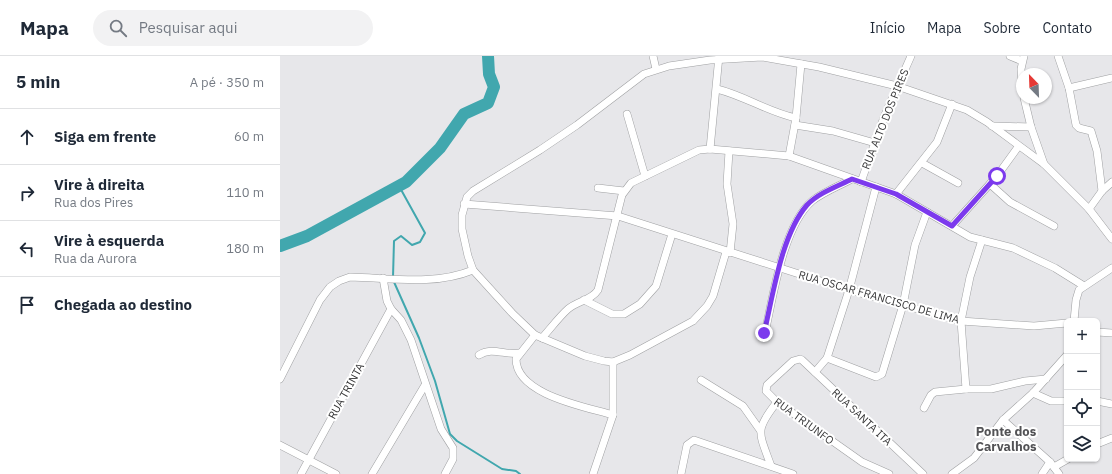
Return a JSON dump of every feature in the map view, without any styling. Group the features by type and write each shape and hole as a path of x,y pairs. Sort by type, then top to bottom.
{"street":[{"path":"653,56 656,69"},
{"name":"RUA ALTO DOS PIRES","path":"861,182 897,86 911,56"},
{"path":"1010,56 1023,59"},
{"path":"1058,56 1069,88 1076,125 1079,128 1091,130 1097,151 1102,191"},
{"path":"710,149 719,57"},
{"path":"729,150 726,184 733,224 728,252 707,306 693,321 668,336 613,362 585,356 539,336 513,314 473,270 468,256 462,229 464,204 467,197 473,191 540,150 604,105 635,80 656,69 719,57 762,57 801,64 897,86 967,110 992,126 1018,147 1044,164 1089,209 1112,238"},
{"path":"789,156 796,121 801,64"},
{"path":"1069,88 1112,78"},
{"path":"717,89 736,94 796,121 875,143"},
{"path":"896,194 938,142 952,104"},
{"path":"1025,104 1031,127 1044,164"},
{"path":"627,114 645,176"},
{"path":"992,126 1031,127"},
{"path":"952,226 1008,163 1018,147"},
{"path":"613,415 550,396 522,376 517,367 516,359 520,353 568,310 592,297 598,290 624,191 631,184 688,154 710,149 789,156 896,194 970,237 1013,248 1055,268 1084,286"},
{"path":"922,163 958,182"},
{"path":"764,333 780,268 790,237 806,206 813,200 852,179"},
{"path":"1089,209 1102,191 1112,182"},
{"path":"990,184 1010,202 1054,226"},
{"path":"815,372 827,358 849,290 876,187"},
{"path":"598,188 624,191"},
{"name":"RUA OSCAR FRANCISCO DE LIMA","path":"464,204 618,216 849,290 961,321 1034,326 1064,323"},
{"path":"827,358 879,376 884,370 903,305 915,245 927,212"},
{"path":"584,300 612,314 624,314 640,304 656,286 672,234"},
{"path":"966,389 961,321 970,277 982,240"},
{"path":"1074,318 1077,295 1084,286 1112,268"},
{"path":"280,379 320,300 330,287 339,281 350,277 443,279 459,276 473,270"},
{"path":"386,278 387,301 391,309 401,320 411,340 441,429 454,451 453,459 445,474"},
{"name":"RUA TRINTA","path":"301,474 391,309"},
{"path":"1100,332 1112,333"},
{"path":"479,355 487,351 512,354 520,353"},
{"path":"952,474 980,450 1003,420 1033,393 1064,358"},
{"name":"RUA TRIUNFO","path":"802,360 800,359 794,361 766,388 767,393 777,402 862,462 889,474"},
{"name":"RUA SANTA ITA","path":"802,360 923,474"},
{"path":"593,474 613,415 613,362"},
{"path":"924,408 935,392 966,389 991,389 1024,381 1046,379"},
{"path":"701,380 743,406 760,430 771,466"},
{"path":"372,474 425,385"},
{"path":"1033,393 1052,401 1064,401"},
{"path":"760,430 763,420 777,402"},
{"path":"1100,402 1112,404"},
{"path":"1003,420 1052,464 1059,474"},
{"path":"1100,443 1112,438"},
{"path":"681,474 687,445 694,440 792,474"},
{"path":"280,445 336,474"},
{"path":"1042,474 1052,464 1064,460"}],"waterway":[{"path":"280,246 307,236 406,182 440,148 464,114 488,103 494,87 489,74 488,56"},
{"path":"393,277 394,241 401,236 412,245 420,242 425,233 399,186"},
{"path":"394,282 419,338 435,381 450,434 457,441 502,469 516,471 520,474"}],"district":[{"name":"Ponte dos Carvalhos","path":"1006,438"}],"route":[{"path":"764,333 786,244 806,206 813,200 852,179 909,200 952,226 997,176"}]}
